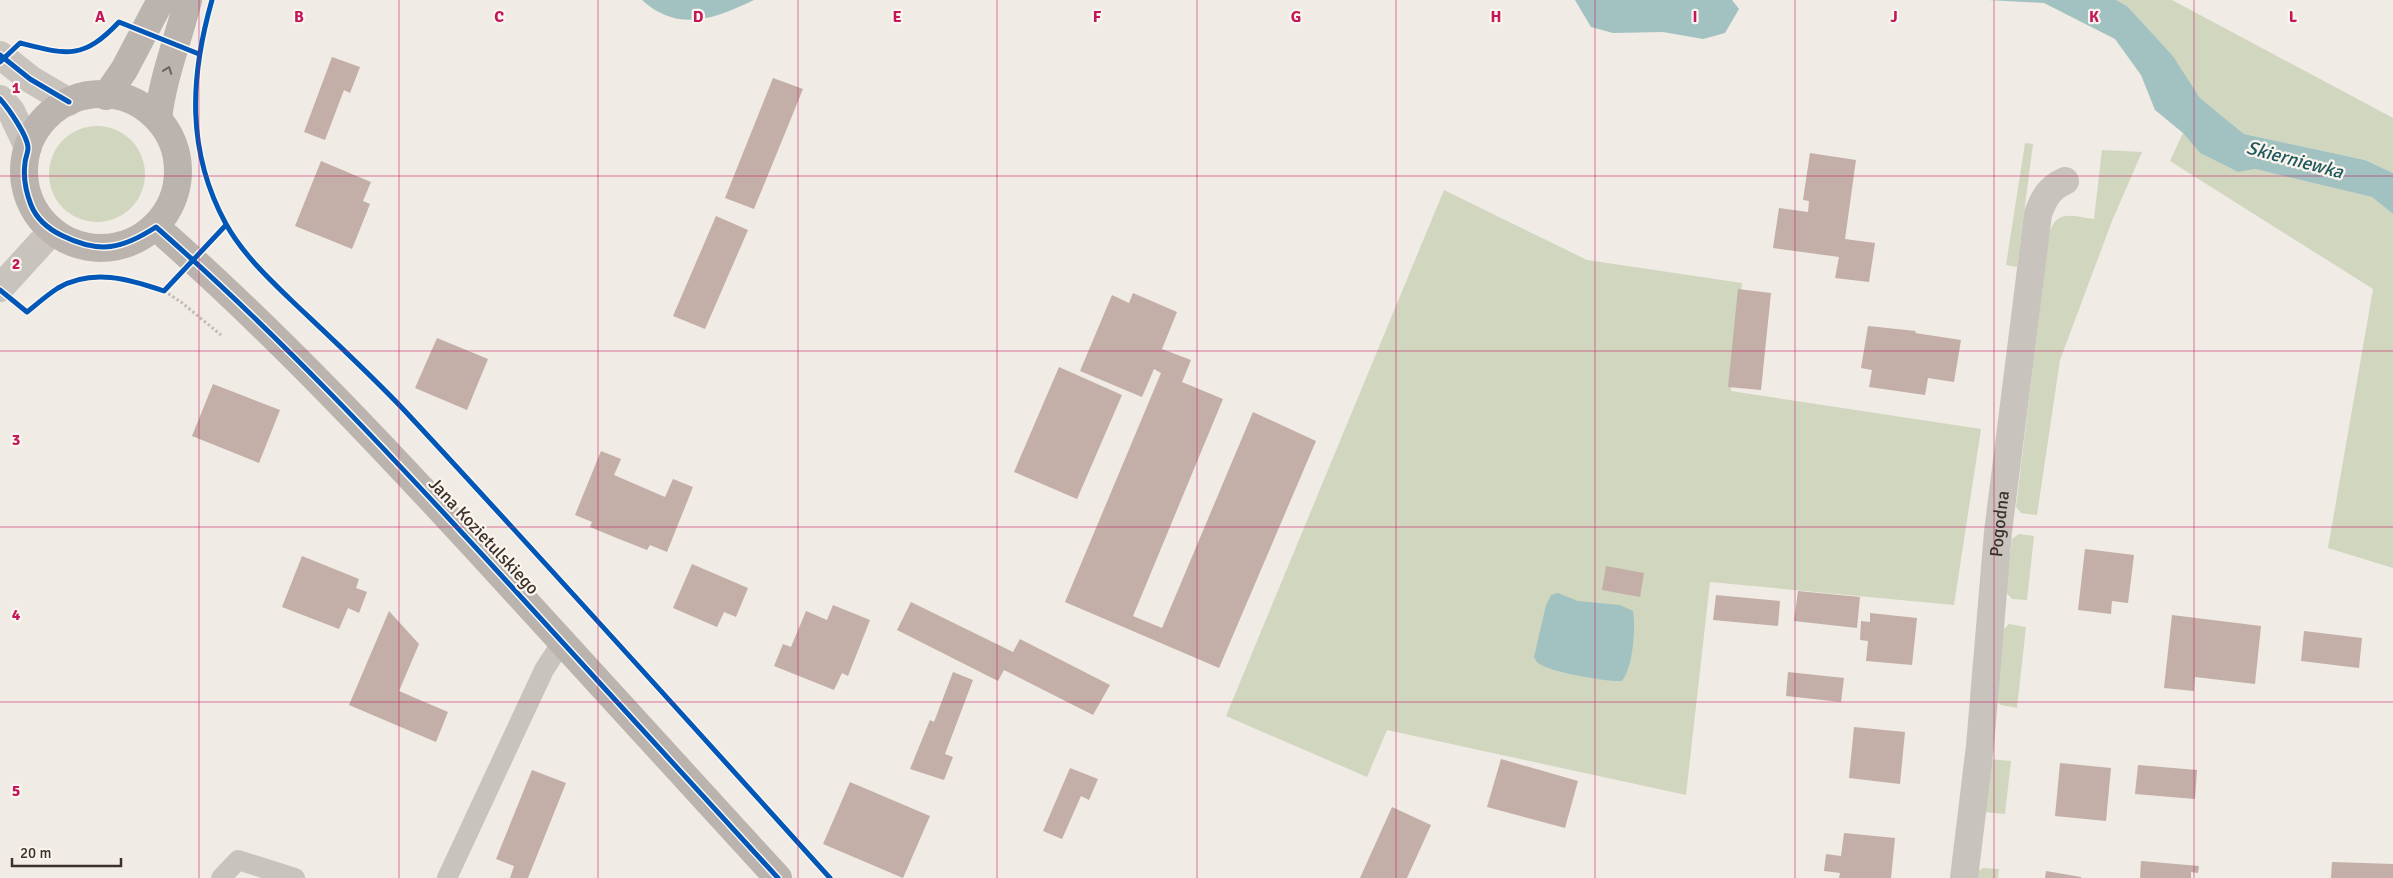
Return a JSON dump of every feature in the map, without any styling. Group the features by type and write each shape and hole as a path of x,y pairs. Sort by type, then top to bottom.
{"main road":[{"path":"106,96 124,70 162,0"},
{"path":"158,118 162,86 177,45 188,0"},
{"path":"86,96 106,96 125,100 158,118 168,133 177,157 178,183 170,207 156,227 134,241 109,247 83,246 52,231 41,221 31,206 25,186 24,166 28,147 36,126 52,109 86,96"},
{"name":"Jana Kozietulskiego","path":"156,227 308,370 437,505 778,878"}],"street":[{"path":"0,55 30,79 69,102"},
{"path":"0,99 10,111 28,147"},
{"name":"Pogodna","path":"1964,878 1980,746 1998,532 2038,214 2044,198 2053,186 2065,181"},
{"path":"0,288 52,231"}],"lane":[{"path":"447,878 544,670 562,642"},
{"path":"221,878 238,860 295,878"}],"green space":[{"path":"2116,0 2172,0 2393,118 2393,173 2365,160 2244,134 2200,98 2173,56 2127,6"},
{"path":"88,126 106,126 124,134 137,147 145,165 142,193 124,214 106,222 88,222 70,214 57,201 49,183 49,165 57,147 70,134"},
{"path":"2183,133 2200,153 2238,172 2255,169 2372,197 2393,214 2393,568 2328,548 2373,289 2170,161"},
{"path":"2025,143 2033,144 2017,267 2006,265"},
{"path":"2102,150 2142,152 2112,221 2060,360 2037,515 2021,513 2016,507 2049,234 2056,220 2061,217 2073,216 2094,219"},
{"path":"1444,190 1587,260 1742,283 1731,391 1981,429 1954,605 1710,582 1686,795 1387,730 1367,777 1226,716"},
{"path":"2019,534 2034,536 2027,600 2012,599 2006,592 2012,539"},
{"path":"2009,624 2026,627 2017,708 2001,705 1995,699 2003,630"},
{"path":"1989,759 2011,761 2005,814 1983,812"},
{"path":"1983,868 1999,869 1998,878 1975,878 1975,873"}],"water":[{"path":"642,0 754,0 725,13 683,20 669,17"},
{"path":"1575,0 1732,0 1739,9 1725,33 1703,39 1663,32 1613,33 1591,27"},
{"name":"Skierniewka","path":"1988,0 2116,0 2127,6 2173,56 2200,98 2244,134 2365,160 2393,173 2393,214 2372,197 2255,169 2238,172 2200,153 2183,133 2155,110 2141,75 2115,39 2044,3"},
{"path":"1558,593 1578,601 1620,605 1633,611 1633,648 1629,667 1622,681 1565,673 1544,666 1536,661 1534,657 1546,605 1551,595"}],"building":[{"path":"332,57 360,67 350,93 344,90 325,140 304,132"},
{"path":"773,78 803,89 754,209 725,198"},
{"path":"1810,153 1856,160 1845,239 1875,243 1869,282 1835,278 1839,257 1773,248 1779,208 1808,212 1809,201 1803,200"},
{"path":"321,161 371,182 363,201 370,204 352,249 295,226"},
{"path":"716,216 748,230 705,329 673,316"},
{"path":"1738,289 1771,293 1761,390 1728,387"},
{"path":"1133,293 1177,312 1162,349 1191,360 1182,382 1223,399 1133,616 1162,628 1253,412 1316,441 1219,668 1065,602 1161,373 1154,369 1142,397 1080,371 1112,295 1129,303"},
{"path":"1868,326 1916,331 1915,333 1961,340 1954,382 1928,378 1925,395 1869,387 1872,370 1861,368"},
{"path":"437,338 488,359 467,410 415,388"},
{"path":"1059,367 1122,395 1077,499 1014,472"},
{"path":"213,384 280,410 259,463 192,436"},
{"path":"601,451 621,459 614,475 665,497 673,479 693,487 667,552 650,545 647,550 619,539 590,527 592,522 575,515"},
{"path":"2085,549 2134,555 2128,603 2112,601 2111,614 2078,610"},
{"path":"302,556 359,579 356,588 367,592 359,613 348,608 339,629 282,607"},
{"path":"692,564 748,588 736,617 724,612 717,627 673,608"},
{"path":"1606,566 1644,573 1640,597 1602,590"},
{"path":"1798,591 1860,597 1857,628 1794,621"},
{"path":"1716,595 1780,601 1778,626 1713,620"},
{"path":"911,602 1013,652 1020,639 1110,685 1093,715 1004,670 998,681 897,630"},
{"path":"833,605 870,620 848,676 842,673 834,690 774,666 783,644 791,647 806,611 827,620"},
{"path":"389,611 419,644 399,691 448,712 436,742 349,705"},
{"path":"1870,613 1917,618 1912,665 1866,661 1868,641 1860,640 1861,621 1870,622"},
{"path":"2172,615 2261,626 2255,684 2195,677 2194,691 2164,688"},
{"path":"2304,631 2362,638 2359,668 2301,661"},
{"path":"953,672 973,680 945,754 953,757 944,780 910,769 930,720 934,722"},
{"path":"1788,672 1844,678 1841,702 1786,696"},
{"path":"1854,727 1905,732 1900,784 1849,778"},
{"path":"1501,759 1578,781 1565,828 1487,807"},
{"path":"2060,763 2111,768 2106,821 2055,816"},
{"path":"2138,765 2197,770 2195,799 2135,794"},
{"path":"1070,768 1098,779 1089,800 1081,796 1062,839 1043,831"},
{"path":"532,770 566,783 528,878 510,878 514,866 496,859"},
{"path":"850,782 930,816 903,878 823,844"},
{"path":"1392,807 1431,825 1407,878 1360,878"},
{"path":"1844,833 1895,838 1891,878 1839,878 1840,873 1824,871 1826,854 1841,856"},
{"path":"2141,861 2199,866 2198,873 2191,872 2191,878 2140,878"},
{"path":"2332,862 2393,864 2393,878 2331,878"},
{"path":"2046,871 2081,877 2081,878 2045,878"}],"cycle path":[{"path":"212,0 199,57 196,85 198,141 213,197 232,235 256,265 405,411 830,878"},
{"path":"0,62 20,43 62,52 84,49 95,43 119,22 199,54"},
{"path":"0,55 30,79 69,102"},
{"path":"0,99 17,122 27,143 28,150 24,174 26,190 36,215 48,227 58,233 76,242 100,247 121,244 156,227 246,309 375,440 778,878"},
{"path":"0,290 27,312 58,288 84,278 111,277 164,291 226,225"}]}
